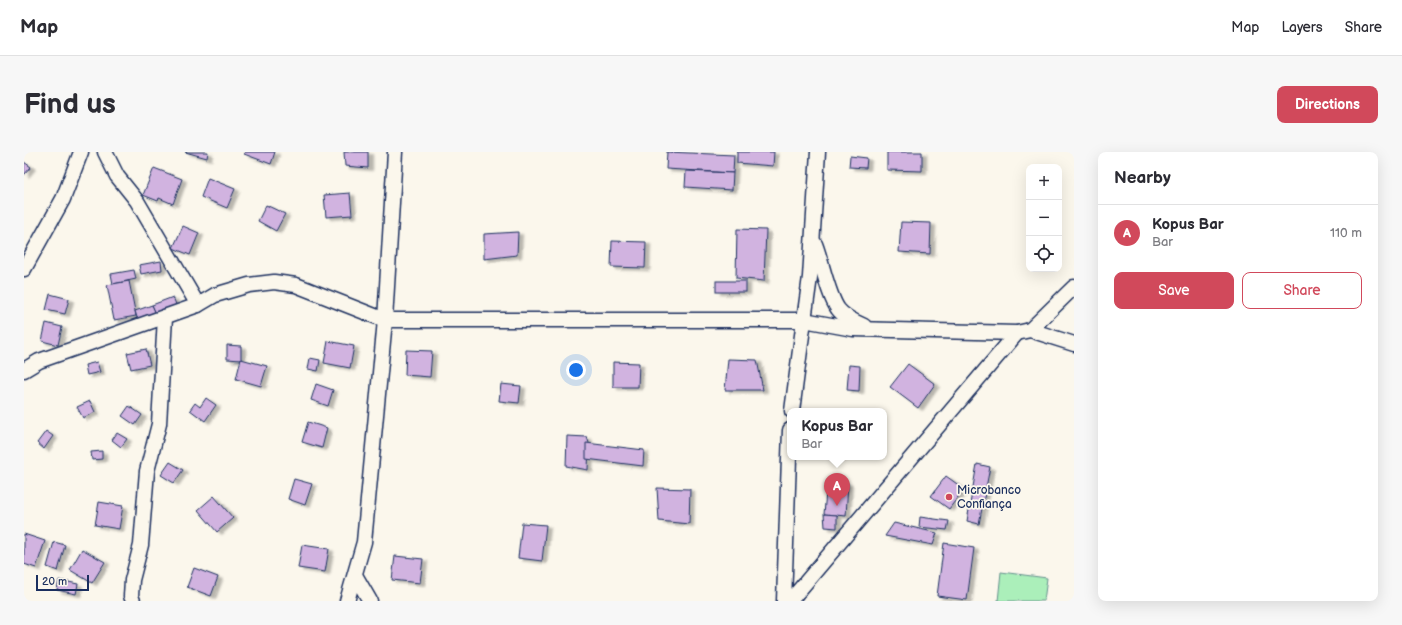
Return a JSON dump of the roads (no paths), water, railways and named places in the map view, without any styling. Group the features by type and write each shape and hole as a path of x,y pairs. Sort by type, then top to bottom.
{"street":[{"path":"24,268 63,199 81,152"},
{"path":"105,152 117,176 137,201 198,305"},
{"path":"347,601 364,542 385,320 395,152"},
{"path":"792,408 810,277 818,152"},
{"path":"813,238 830,290 838,309 850,319 869,329"},
{"path":"24,370 39,361 198,305 215,295 249,285 274,282 296,284 385,320 804,320 869,329 1024,332 1074,344"},
{"path":"790,601 1024,332 1074,287"},
{"path":"133,601 131,596 132,580 141,545 147,471 159,424 165,317"},
{"path":"24,360 39,361"},
{"path":"784,601 789,460"},
{"path":"355,574 370,601"}],"place":[{"name":"Microbanco Confiança","path":"949,497"},
{"name":"Kopus Bar","path":"837,506"}]}
